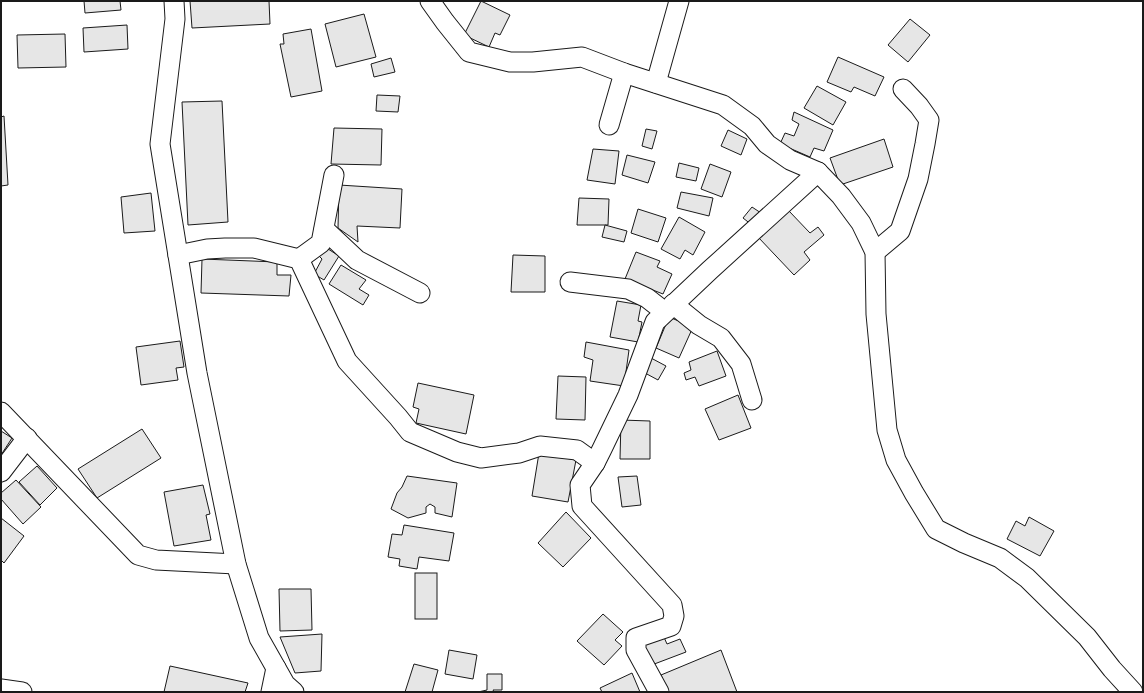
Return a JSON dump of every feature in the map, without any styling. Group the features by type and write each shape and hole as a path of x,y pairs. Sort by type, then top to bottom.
{"street":[{"path":"174,1 175,19 160,144 197,373 236,564 258,638 286,684 294,692"},
{"path":"430,1 469,52 510,62 582,57 724,105 752,126 767,144 790,160 818,172 841,196 861,223 875,252 876,314 887,430 896,460 914,493 936,529 1000,558 1028,578 1087,637 1112,669 1133,692"},
{"path":"656,83 679,1"},
{"path":"609,125 624,72"},
{"path":"875,252 900,231 918,179 925,144 929,120 919,106 903,89"},
{"path":"659,692 636,650 636,638 670,626 674,616 672,605 582,506 580,485 595,463 628,395 655,322 818,172"},
{"path":"178,255 225,248 254,248 299,259 321,243 334,175"},
{"path":"324,229 357,260 420,294"},
{"path":"299,259 347,361 410,432 457,452 481,458 519,453 540,446 577,450 595,463"},
{"path":"570,282 628,289 669,308 721,338 741,364 752,400"},
{"path":"1,412 138,555 156,560 236,564"},
{"path":"1,472 27,438"},
{"path":"271,692 276,668"},
{"path":"1,689 22,692"}],"building":[{"path":"84,1 120,1 121,10 85,13"},
{"path":"190,1 269,1 270,24 192,28"},
{"path":"481,1 510,15 500,35 495,33 489,47 464,35"},
{"path":"364,14 376,57 336,67 325,24"},
{"path":"910,19 930,35 908,62 888,45"},
{"path":"127,25 128,49 84,52 83,28"},
{"path":"311,29 322,91 291,97 280,44 284,44 283,34"},
{"path":"65,34 66,67 18,68 17,35"},
{"path":"838,57 884,77 875,96 854,87 851,92 827,82"},
{"path":"391,58 395,72 374,77 371,64"},
{"path":"817,86 846,102 833,125 804,108"},
{"path":"377,95 400,96 398,112 376,111"},
{"path":"222,101 228,222 188,225 182,102"},
{"path":"794,112 833,130 824,151 814,148 810,157 780,144 785,133 794,136 799,124 792,120"},
{"path":"4,116 8,185 1,186 1,117"},
{"path":"334,128 382,129 381,165 331,164"},
{"path":"646,129 657,131 652,149 642,146"},
{"path":"728,130 747,139 741,155 721,146"},
{"path":"884,139 893,167 840,185 830,158"},
{"path":"593,149 619,151 615,184 587,180"},
{"path":"627,155 655,162 648,183 622,175"},
{"path":"679,163 699,168 696,181 676,177"},
{"path":"710,164 731,172 722,197 701,189"},
{"path":"339,185 402,189 400,228 357,226 358,242 338,228"},
{"path":"681,192 713,198 709,216 677,208"},
{"path":"151,193 155,231 124,233 121,197"},
{"path":"579,198 609,199 608,225 577,225"},
{"path":"752,207 761,213 752,225 743,218"},
{"path":"638,209 666,218 658,242 631,233"},
{"path":"789,211 810,233 818,227 824,235 804,252 810,260 794,275 758,237"},
{"path":"679,217 705,232 693,255 685,250 680,259 661,249"},
{"path":"605,225 627,231 624,242 602,237"},
{"path":"325,247 339,256 324,280 314,274 322,259 319,256"},
{"path":"636,252 660,261 657,267 672,274 663,294 625,279"},
{"path":"513,255 545,256 545,292 511,292"},
{"path":"202,259 277,262 277,275 291,275 289,296 201,293"},
{"path":"341,265 366,280 359,289 369,295 363,305 329,284"},
{"path":"617,301 641,305 638,321 642,322 638,342 610,337"},
{"path":"669,317 693,327 679,358 656,348"},
{"path":"180,341 184,367 176,368 178,380 141,385 136,347"},
{"path":"586,342 629,350 624,386 590,381 593,360 584,357"},
{"path":"717,351 726,376 699,386 695,377 686,380 684,373 691,370 689,362"},
{"path":"651,358 666,366 658,380 645,373"},
{"path":"558,376 586,377 585,420 556,419"},
{"path":"418,383 474,395 466,434 416,423 419,409 413,407"},
{"path":"738,395 751,428 719,440 705,409"},
{"path":"621,420 650,421 650,459 620,459"},
{"path":"142,429 161,458 97,498 78,469"},
{"path":"1,431 12,438 1,455"},
{"path":"539,453 576,460 568,502 532,496"},
{"path":"37,466 57,488 40,505 19,482"},
{"path":"407,476 457,483 452,517 435,513 435,507 430,504 426,507 426,513 408,518 391,509 397,493 402,487"},
{"path":"637,476 641,505 622,507 618,477"},
{"path":"16,480 41,507 23,524 1,499 1,493"},
{"path":"203,485 210,514 206,515 211,540 174,546 164,492"},
{"path":"566,512 591,538 563,567 538,543"},
{"path":"1029,517 1054,531 1040,556 1007,539 1016,521 1025,526"},
{"path":"1,518 24,536 4,563 1,560"},
{"path":"404,525 454,533 449,561 419,557 417,569 399,566 400,559 388,557 392,534 402,535"},
{"path":"415,573 437,573 437,619 415,619"},
{"path":"279,589 311,589 312,630 280,631"},
{"path":"603,614 623,632 615,640 622,646 604,665 577,641"},
{"path":"322,634 321,671 295,673 280,637"},
{"path":"663,635 667,644 680,639 686,652 649,666 641,644"},
{"path":"449,650 477,655 473,679 445,674"},
{"path":"721,650 737,692 668,692 661,675"},
{"path":"414,664 438,670 432,692 405,692"},
{"path":"170,666 248,683 245,692 164,692"},
{"path":"632,673 640,692 602,692 600,688"},
{"path":"487,674 502,674 502,690 493,690 494,692 478,692 487,690"}]}
